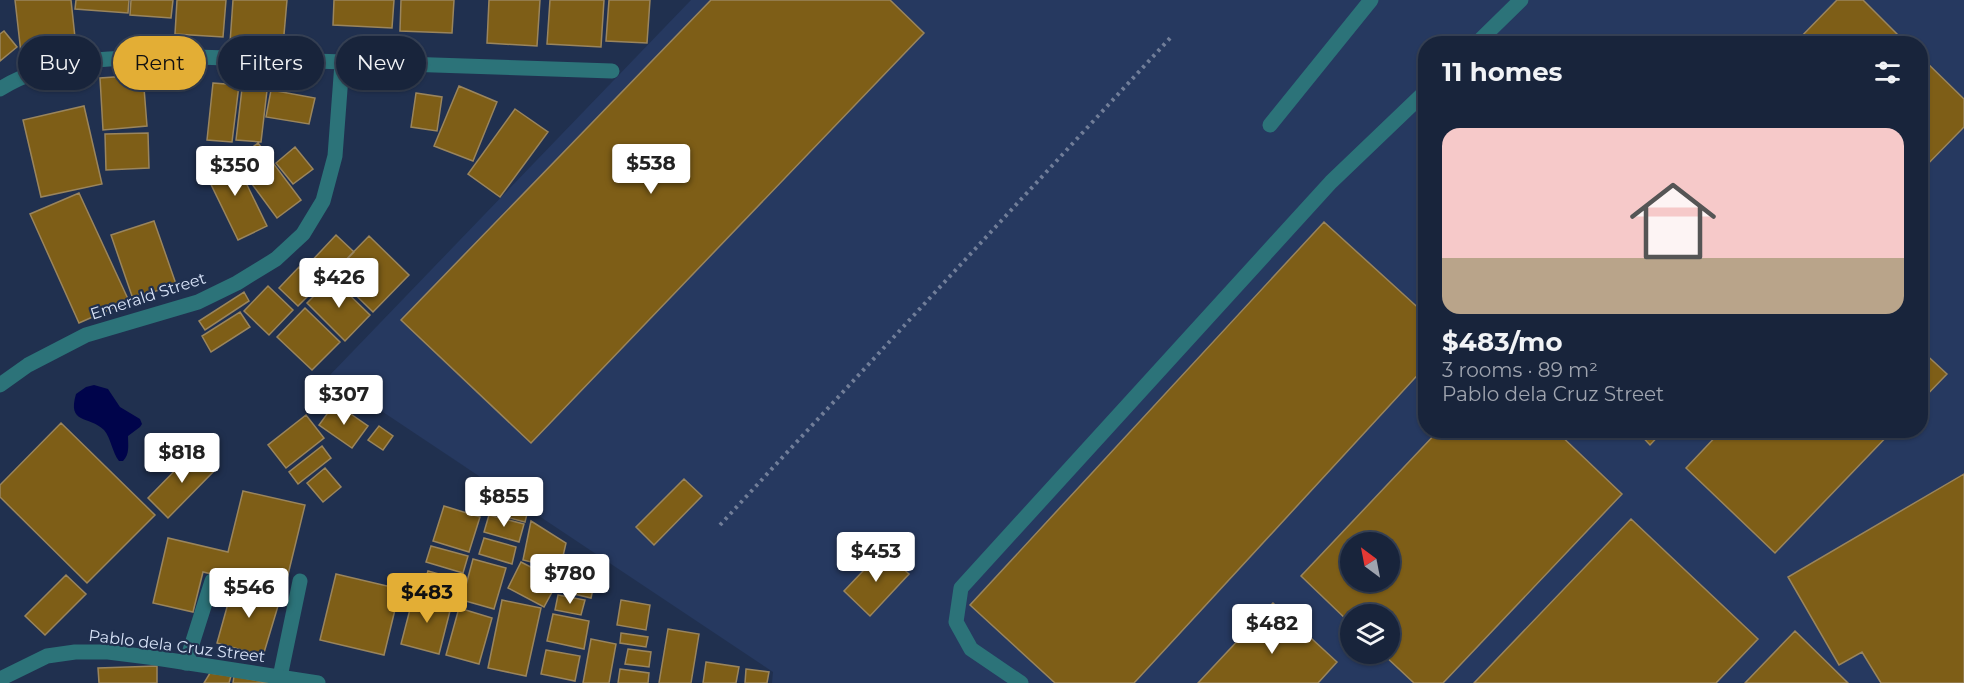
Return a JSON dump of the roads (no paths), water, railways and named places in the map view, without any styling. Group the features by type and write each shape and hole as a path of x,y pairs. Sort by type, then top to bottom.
{"street":[{"path":"1270,125 1371,0"},
{"path":"1484,36 1521,0"},
{"path":"0,89 41,71 84,62 197,57 336,63"},
{"path":"426,65 612,71"},
{"name":"Emerald Street","path":"0,385 28,365 86,335 198,302 237,283 276,259 303,234 323,201 335,156 340,90"},
{"path":"1021,683 971,649 956,622 961,588 1331,182 1418,99"},
{"path":"280,677 300,580"},
{"path":"186,663 212,581"},
{"name":"Pablo dela Cruz Street","path":"0,679 47,656 75,652 108,652 318,683"}]}
